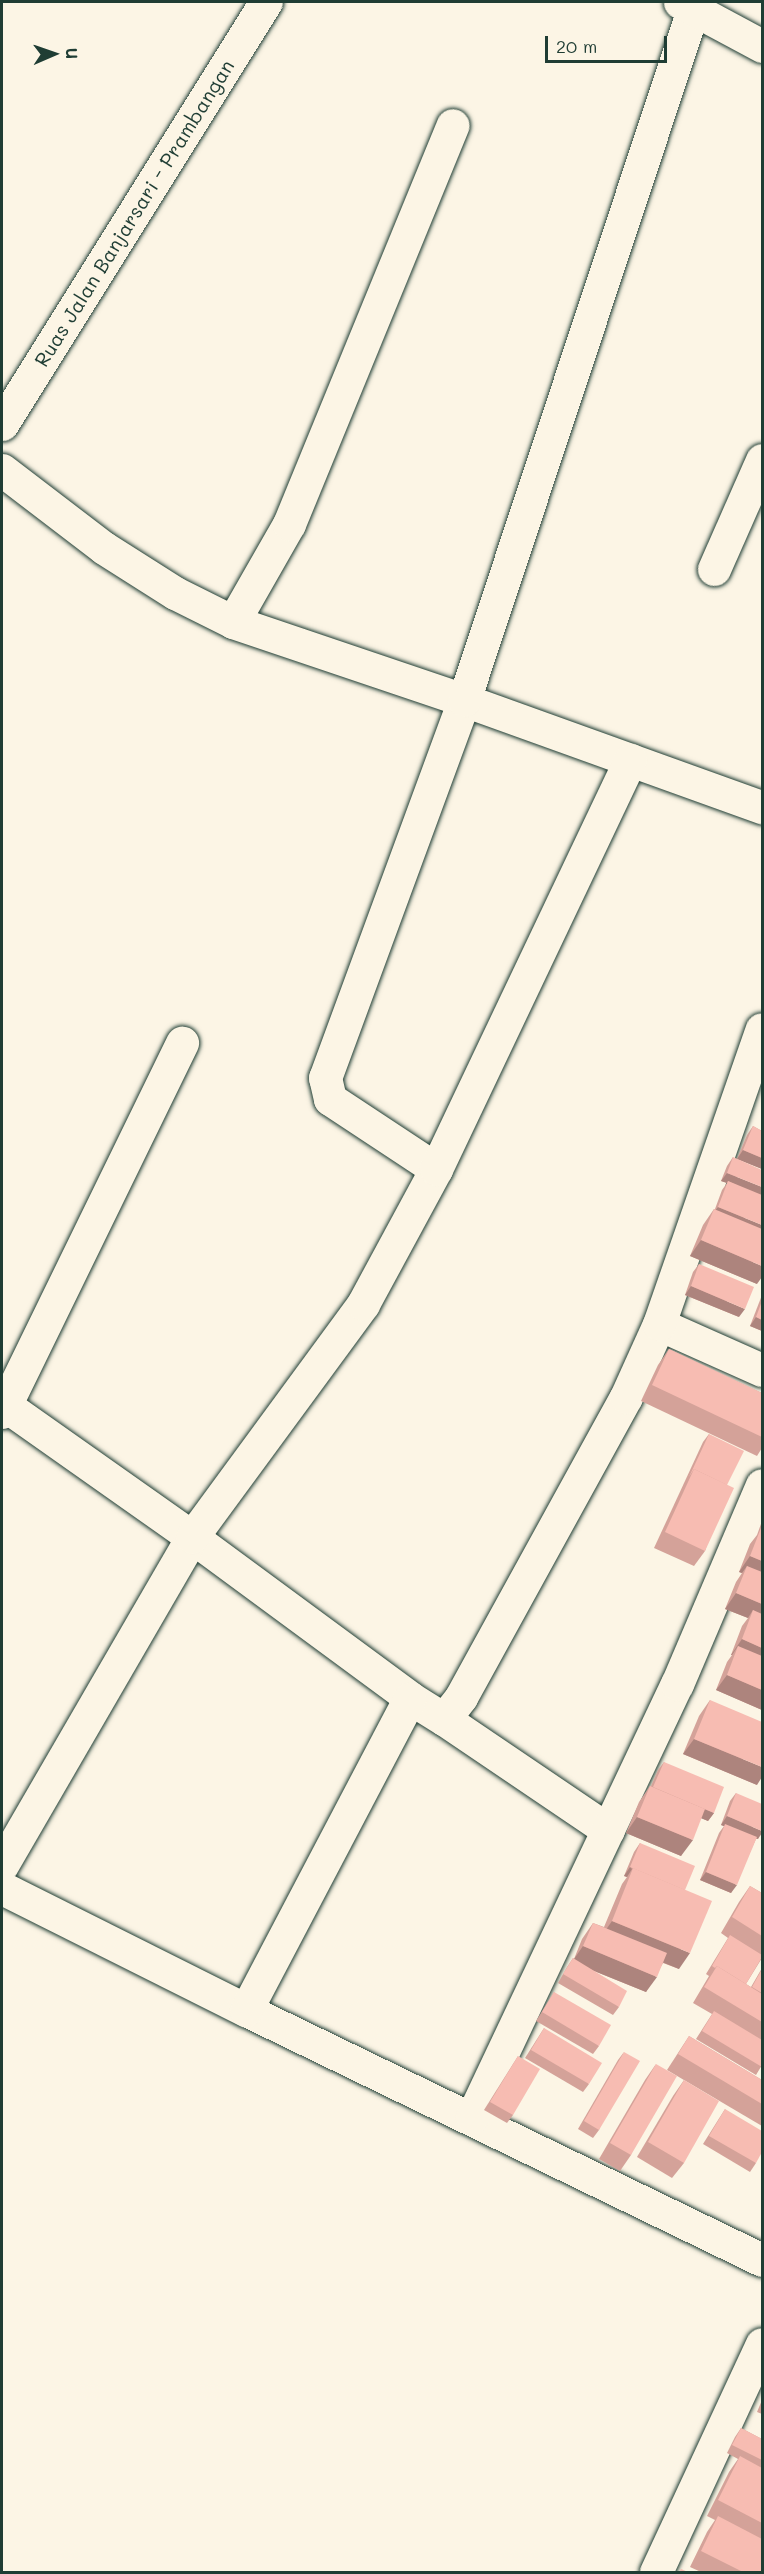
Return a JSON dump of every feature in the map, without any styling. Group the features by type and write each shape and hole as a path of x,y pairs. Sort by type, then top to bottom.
{"street":[{"name":"Ruas Jalan Banjarsari - Prambangan","path":"2,424 266,2"},
{"path":"436,1169 330,1099 325,1078 464,700 699,7 762,46"},
{"path":"233,622 289,524 453,125"},
{"path":"714,569 762,460"},
{"path":"2,470 104,548 175,593 233,622 464,700 762,807"},
{"path":"2,1865 192,1537 363,1304 436,1169 630,760"},
{"path":"444,1719 461,1697 626,1397 659,1324 762,1029"},
{"path":"182,1043 3,1407 192,1537 410,1698 608,1830"},
{"path":"672,1330 762,1370"},
{"path":"472,2117 678,1684 762,1485"},
{"path":"246,2010 410,1698"},
{"path":"2,1888 246,2010 472,2117 762,2260"},
{"path":"656,2572 762,2344"}],"building":[{"path":"753,1126 762,1131 762,1158 743,1150"},
{"path":"733,1157 762,1170 762,1187 727,1173"},
{"path":"728,1181 762,1195 762,1225 718,1207"},
{"path":"714,1209 762,1229 762,1266 701,1240"},
{"path":"699,1264 754,1287 745,1309 691,1286"},
{"path":"762,1301 762,1320 756,1317"},
{"path":"669,1349 762,1393 762,1437 652,1385"},
{"path":"709,1434 744,1451 727,1485 694,1469 689,1477"},
{"path":"694,1469 734,1488 705,1551 665,1532"},
{"path":"762,1529 762,1561 750,1556"},
{"path":"747,1566 762,1572 762,1604 736,1593"},
{"path":"753,1610 762,1614 762,1648 742,1639"},
{"path":"738,1646 762,1656 762,1690 727,1675"},
{"path":"710,1700 762,1722 762,1767 694,1739"},
{"path":"664,1762 724,1787 714,1813 653,1787"},
{"path":"650,1786 705,1809 693,1840 637,1817"},
{"path":"736,1793 762,1804 762,1831 727,1816"},
{"path":"725,1824 757,1837 737,1885 706,1872"},
{"path":"640,1843 695,1866 685,1890 630,1867"},
{"path":"633,1868 712,1901 690,1953 612,1921"},
{"path":"750,1886 762,1893 762,1936 732,1917"},
{"path":"593,1923 667,1953 657,1977 583,1946"},
{"path":"730,1935 762,1955 746,1984 717,1966 715,1968 712,1966"},
{"path":"573,1958 627,1991 619,2007 563,1974"},
{"path":"717,1966 762,1994 762,2022 704,1987"},
{"path":"762,1969 762,1993 752,1987"},
{"path":"554,1992 611,2025 599,2046 542,2012"},
{"path":"714,2011 762,2040 762,2067 702,2031"},
{"path":"544,2028 602,2063 589,2084 531,2050"},
{"path":"689,2036 762,2080 762,2104 678,2054"},
{"path":"624,2052 640,2061 599,2130 584,2121"},
{"path":"518,2056 540,2069 513,2115 490,2102"},
{"path":"656,2064 677,2076 631,2155 610,2143"},
{"path":"684,2080 719,2101 684,2163 648,2142"},
{"path":"725,2109 762,2131 762,2152 756,2163 709,2136"},
{"path":"741,2428 762,2439 762,2460 732,2445"},
{"path":"740,2456 762,2468 762,2523 718,2500"},
{"path":"718,2516 762,2539 762,2572 743,2572 701,2551"}]}
